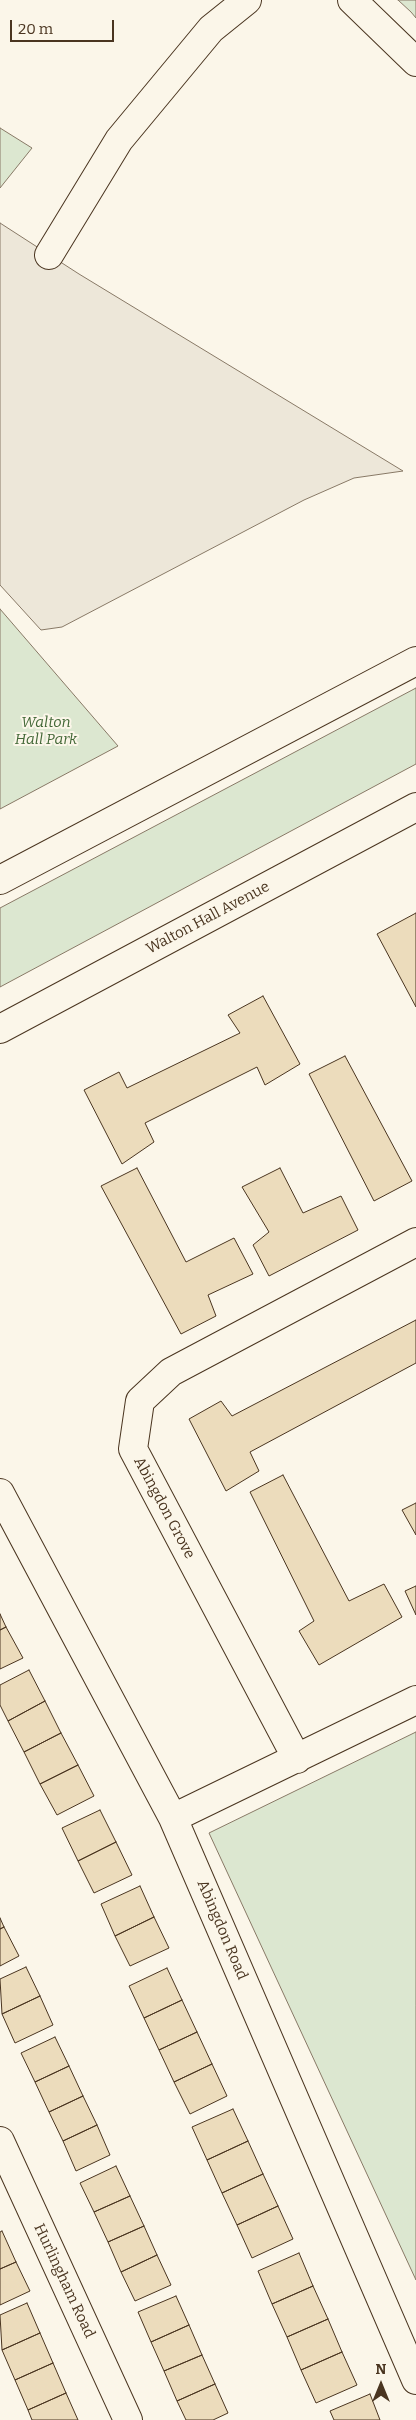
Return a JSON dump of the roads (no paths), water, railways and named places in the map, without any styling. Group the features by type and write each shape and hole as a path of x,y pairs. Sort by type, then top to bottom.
{"main road":[{"path":"49,255 119,140 211,30 247,0"},
{"path":"352,0 416,62"},
{"path":"0,880 416,661"},
{"name":"Walton Hall Avenue","path":"0,1029 416,807"},
{"name":"Abingdon Grove","path":"297,1759 133,1449 140,1401 171,1372 416,1242"},
{"name":"Abingdon Road","path":"0,1493 173,1818 416,2380"},
{"path":"173,1818 416,1700"},
{"name":"Hurlingham Road","path":"0,2141 128,2420"}],"park label":[{"name":"Walton Hall Park","path":"46,732"}]}
